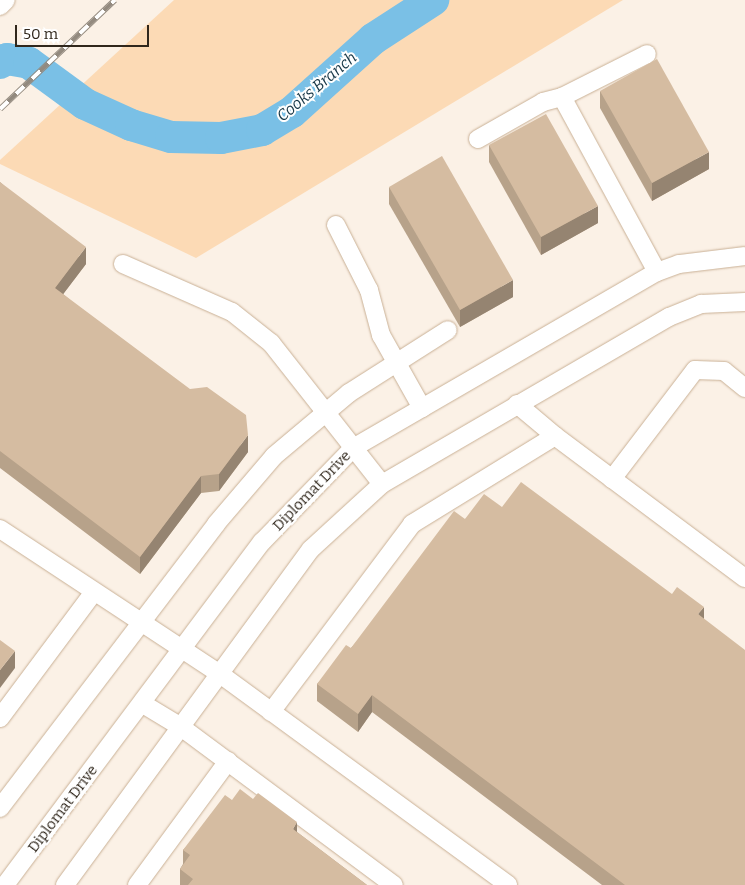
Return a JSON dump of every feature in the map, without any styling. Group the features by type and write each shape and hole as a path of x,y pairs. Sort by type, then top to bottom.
{"street":[{"path":"0,6 6,0"},
{"path":"478,139 543,102 562,96 647,54"},
{"path":"562,96 657,272"},
{"path":"336,225 369,290 381,335 422,408"},
{"name":"Diplomat Drive","path":"5,885 143,704 262,542 353,448 657,272 679,264 745,256"},
{"path":"122,264 239,317 271,343 382,484"},
{"path":"65,885 312,549 382,484 669,317 701,304 745,302"},
{"path":"0,808 216,524 274,456 326,413 396,361 448,330"},
{"path":"612,479 694,370 724,371 745,388"},
{"path":"517,404 554,436 745,578"},
{"path":"271,712 412,524 554,436"},
{"path":"0,529 141,624 220,674 508,885"},
{"path":"0,718 94,592"},
{"path":"143,704 181,727 394,885"},
{"path":"137,885 228,761"}],"shaded area":[{"path":"174,0 623,0 196,258 0,164 0,160"}],"building":[{"path":"657,59 709,152 652,183 600,91"},
{"path":"546,114 598,206 541,237 489,145"},
{"path":"442,156 513,280 460,310 389,187"},
{"path":"0,182 86,247 55,288 190,389 207,387 246,415 248,435 219,474 201,476 140,557 0,451"},
{"path":"521,482 672,594 677,587 704,607 698,614 745,650 745,885 625,885 372,695 358,714 317,684 346,645 351,648 454,511 465,519 484,494 502,507"},
{"path":"0,640 15,651 0,670"},
{"path":"240,789 253,799 258,793 297,822 293,829 367,885 188,885 193,879 180,869 190,855 183,850 225,795 232,800"}],"waterway":[{"name":"Cooks Branch","path":"0,63 7,59 29,63 85,104 131,125 171,137 221,138 262,130 292,112 373,39 433,0"}],"railway":[{"path":"0,109 115,0"}]}
